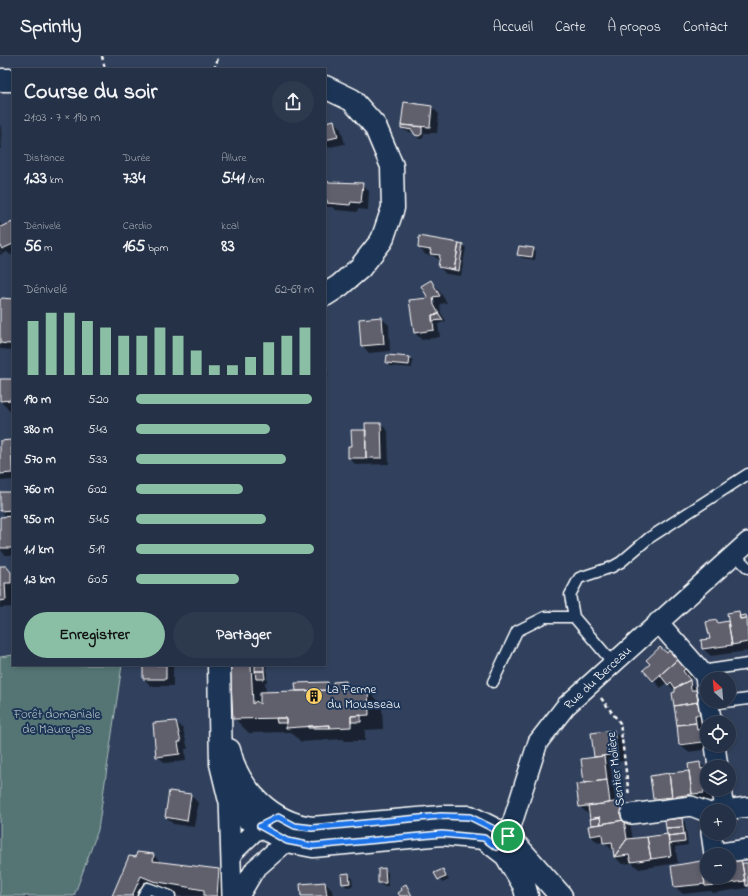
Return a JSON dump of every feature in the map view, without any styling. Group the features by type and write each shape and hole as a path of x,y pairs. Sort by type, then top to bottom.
{"street":[{"path":"0,80 12,80"},
{"path":"326,87 352,100 375,126 392,166 393,208 382,240 360,268 339,286 326,294"},
{"name":"Rue du Berceau","path":"502,842 538,742 566,706 741,548"},
{"path":"658,622 701,671"},
{"path":"219,666 221,764 229,797 232,896"},
{"path":"220,708 232,764 245,785 259,803 269,822 287,841 313,846 442,834 484,838 502,842"},
{"path":"229,797 245,817 312,828 441,816 470,817 502,842 560,896"},
{"path":"631,814 691,806 700,808"},
{"path":"736,808 748,807"},
{"path":"230,854 269,822"},
{"path":"712,840 714,854 748,849"},
{"path":"238,896 255,869 287,841"},
{"path":"502,842 506,855 524,885 528,896"}],"lane":[{"path":"613,663 574,617 570,595 579,578 622,562 649,538 748,474"},
{"path":"741,548 748,568"},
{"path":"493,682 517,631 545,617 574,617"},
{"path":"701,671 748,664"},
{"path":"736,700 748,700"},
{"path":"143,896 148,888 170,896"}],"path":[{"path":"102,56 105,68"},
{"path":"214,68 219,56"},
{"name":"Sentier Molière","path":"590,684 620,723 631,814"}],"green space":[{"name":"Forêt domaniale de Maurepas","path":"12,655 12,666 122,666 98,830 74,896 0,896 0,657"}],"building":[{"path":"404,102 432,106 430,127 401,125"},
{"path":"334,120 338,137 326,140 326,122"},
{"path":"401,125 422,127 422,134 419,136 415,135 412,130 401,128"},
{"path":"326,180 329,182 363,183 361,203 351,202 350,205 327,203"},
{"path":"12,222 12,244 2,249 0,245 0,227"},
{"path":"419,236 459,243 454,270 438,267 440,255 430,254 431,250 418,248"},
{"path":"459,243 463,244 459,271 454,270"},
{"path":"519,246 534,248 532,257 517,255"},
{"path":"431,280 440,296 433,297 434,305 439,314 432,315 434,330 414,333 409,300 428,298 421,286"},
{"path":"2,298 12,299 12,343 10,344 0,343 0,300"},
{"path":"439,314 443,320 432,321 432,315"},
{"path":"382,317 384,344 361,346 359,319"},
{"path":"387,355 410,357 409,365 386,363"},
{"path":"0,379 12,379 11,400 0,401"},
{"path":"365,423 381,423 382,458 366,458"},
{"path":"351,430 366,430 366,458 348,458 348,446 352,446"},
{"path":"11,440 12,473 0,474 0,441"},
{"path":"0,492 12,492 12,510 0,511"},
{"path":"12,516 12,548 0,548 0,517"},
{"path":"0,566 6,566 11,572 11,583 5,583 6,600 0,601"},
{"path":"739,611 740,619 747,618 748,642 732,645 727,613"},
{"path":"746,615 747,618 740,619 739,616"},
{"path":"717,620 717,623 728,621 732,645 702,649 701,640 710,639 706,622"},
{"path":"660,647 667,653 670,650 678,659 653,681 643,670 650,664 646,660"},
{"path":"678,659 686,668 683,671 690,680 675,688 671,682 668,685 660,675"},
{"path":"143,666 166,666 166,679 143,679"},
{"name":"La Ferme du Mousseau","path":"230,666 251,666 253,704 256,701 260,704 260,692 333,690 333,682 346,681 347,690 368,689 369,715 351,716 351,727 330,728 330,725 286,728 286,718 233,719"},
{"path":"255,666 264,666 264,671 255,671"},
{"path":"255,671 264,671 265,679 256,679"},
{"path":"690,680 691,690 696,690 698,702 674,706 672,693 675,692 675,688"},
{"path":"328,682 328,690 296,691 295,683"},
{"path":"698,702 700,715 695,715 696,723 677,725 674,706"},
{"path":"361,715 361,722 351,722 351,716"},
{"path":"276,718 286,718 286,723 277,723"},
{"path":"176,721 181,742 178,742 180,754 156,757 153,723"},
{"path":"696,723 697,730 700,729 700,742 679,745 677,725"},
{"path":"330,725 330,728 308,728 308,726"},
{"path":"614,730 617,754 594,757 591,733"},
{"path":"604,756 607,780 584,783 581,759"},
{"path":"700,762 700,793 692,794 688,764"},
{"path":"689,771 692,794 672,797 669,773"},
{"path":"669,773 672,797 653,799 650,776"},
{"path":"607,780 610,803 579,807 576,784"},
{"path":"169,791 191,794 187,821 165,817"},
{"path":"621,801 624,820 601,824 600,817 590,819 588,806"},
{"path":"600,817 601,824 591,825 590,819"},
{"path":"682,818 683,827 666,828 665,820"},
{"path":"624,820 627,839 614,857 612,842 603,843 602,834 590,836 588,826"},
{"path":"683,827 684,834 668,836 666,828"},
{"path":"668,834 671,856 651,859 647,837"},
{"path":"684,834 685,842 669,844 668,836"},
{"path":"647,837 651,859 631,862 629,855 614,857 627,839"},
{"path":"137,852 154,854 153,861 219,869 217,896 204,896 204,890 153,881 141,876 132,896 112,896 129,856 136,857"},
{"path":"741,858 745,881 736,882 736,859"},
{"path":"700,861 700,884 705,884 674,887 671,866"},
{"path":"742,863 748,863 748,886 746,886"},
{"path":"385,868 386,883 378,883 378,869"},
{"path":"443,869 446,877 438,880 434,873"},
{"path":"349,873 350,883 342,884 341,874"},
{"path":"325,882 327,896 301,896 300,884"},
{"path":"406,884 412,896 400,896 398,893 402,890 401,887"},
{"path":"705,884 725,884 705,886"}],"place":[{"name":"La Ferme du Mousseau","path":"314,696"}],"route":[{"path":"441,816 470,817 508,836 496,847 484,838 442,834 313,846 287,841 260,826 278,817 295,826 312,828 441,816"}]}
